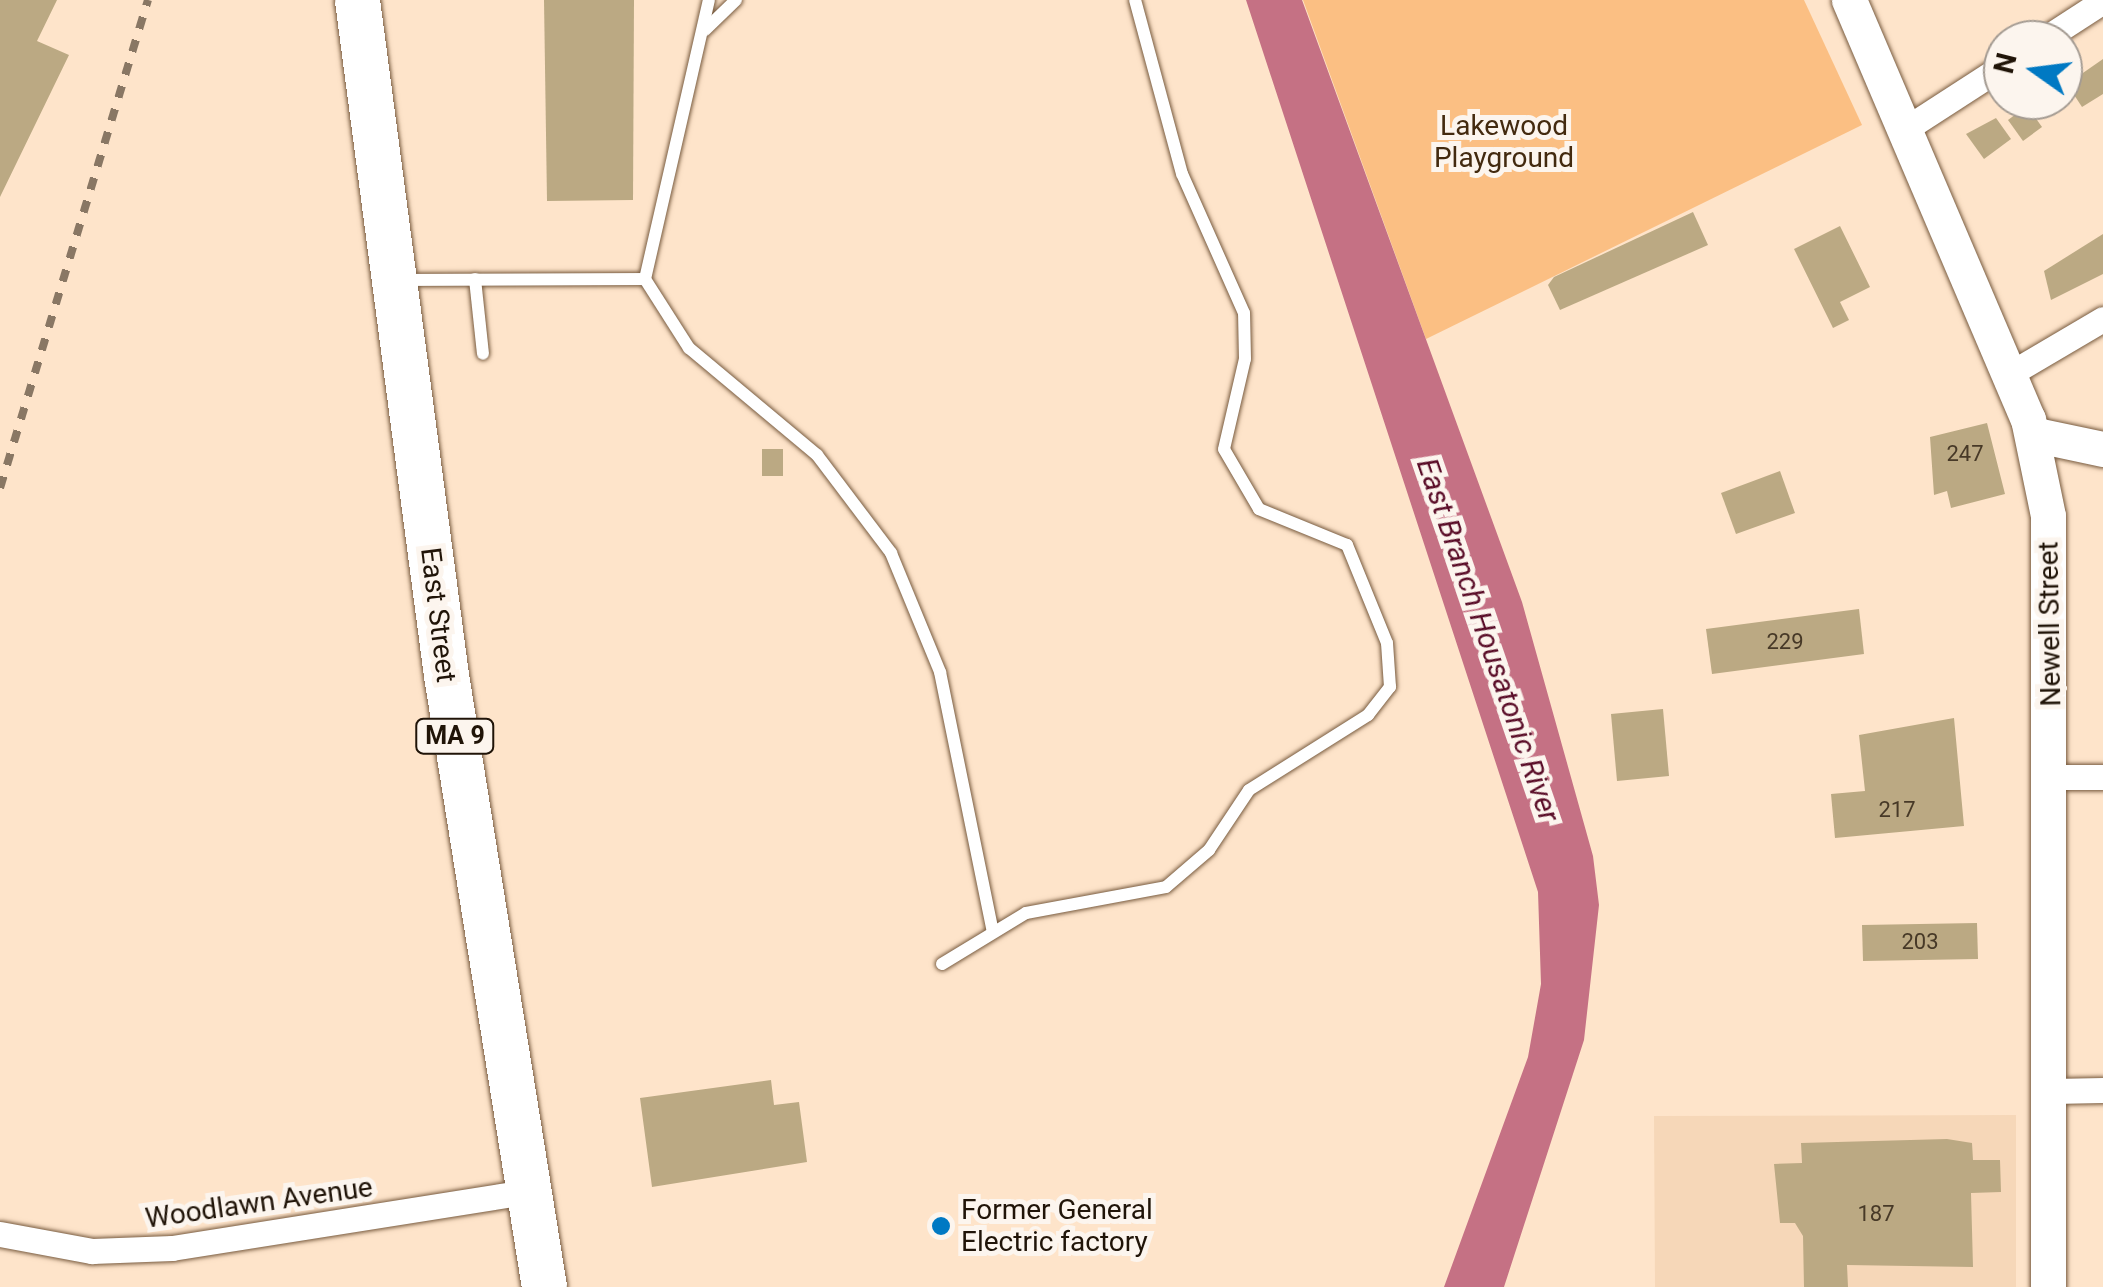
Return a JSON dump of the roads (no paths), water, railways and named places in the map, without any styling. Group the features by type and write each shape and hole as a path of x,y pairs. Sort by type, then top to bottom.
{"highway":[{"name":"East Street","path":"357,0 526,1192 544,1287"}],"street":[{"path":"370,0 376,140"},
{"name":"Newell Street","path":"1849,0 1907,128 2032,434 2048,516 2053,777 2048,1287"},
{"path":"2074,20 2103,1"},
{"path":"1907,128 1983,79"},
{"path":"2008,376 2103,318"},
{"path":"2032,434 2103,449"},
{"path":"2053,777 2103,777"},
{"path":"2052,1091 2103,1090"},
{"name":"Woodlawn Avenue","path":"0,1234 92,1251 172,1248 526,1192"}],"lane":[{"path":"709,0 646,279 688,348 817,455 892,553 940,672 993,932"},
{"path":"705,30 736,0"},
{"path":"942,964 1026,914 1148,896 1180,878 1249,790 1379,706 1392,674 1347,545 1259,509 1224,449 1245,359 1244,313 1182,174 1135,0"},
{"path":"396,280 646,279"},
{"path":"475,280 483,354"}],"water":[{"name":"East Branch Housatonic River","path":"1246,0 1302,0 1522,602 1593,856 1599,905 1584,1040 1504,1287 1444,1287 1528,1057 1541,984 1538,892"}],"railway":[{"path":"0,488 148,0"}],"place":[{"name":"Former General Electric factory","path":"941,1226"}],"park label":[{"name":"Lakewood Playground","path":"1504,142"}]}
